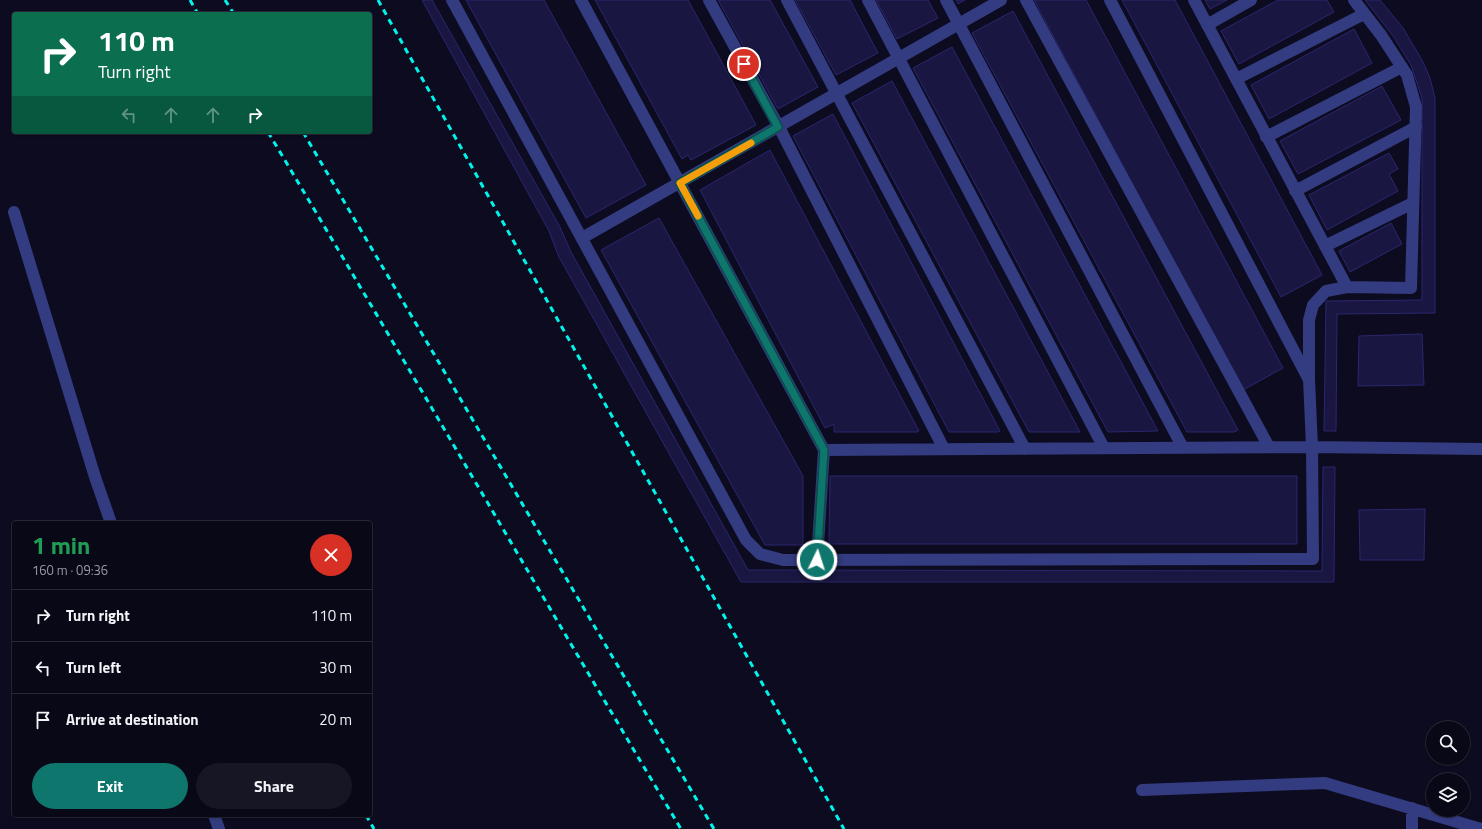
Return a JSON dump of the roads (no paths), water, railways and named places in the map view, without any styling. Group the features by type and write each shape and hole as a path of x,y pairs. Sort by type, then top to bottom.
{"lane":[{"path":"452,0 746,540 760,554 783,560 1313,559 1312,446 1309,379 1309,320 1312,305 1326,290 1347,287 1411,288 1416,107 1407,75 1381,36 1354,0"},
{"path":"581,0 824,450 817,560"},
{"path":"709,0 778,127 944,449"},
{"path":"787,0 1025,449"},
{"path":"868,0 1104,448"},
{"path":"946,0 1183,448"},
{"path":"582,238 1001,0"},
{"path":"1026,0 1269,447"},
{"path":"1110,0 1309,379"},
{"path":"1194,0 1347,287"},
{"path":"1207,25 1251,0"},
{"path":"1236,79 1364,14"},
{"path":"1266,137 1402,67"},
{"path":"1295,191 1416,127"},
{"path":"1325,246 1413,203"},
{"path":"14,212 94,477 110,521"},
{"path":"824,450 1312,446 1482,449"},
{"path":"1142,790 1325,784 1481,829"},
{"path":"1412,808 1412,829"},
{"path":"215,817 219,829"}],"railway":[{"path":"190,0 197,12"},
{"path":"225,0 233,12"},
{"path":"378,0 844,829"},
{"path":"269,134 681,829"},
{"path":"304,134 714,829"},
{"path":"367,817 374,829"}]}
